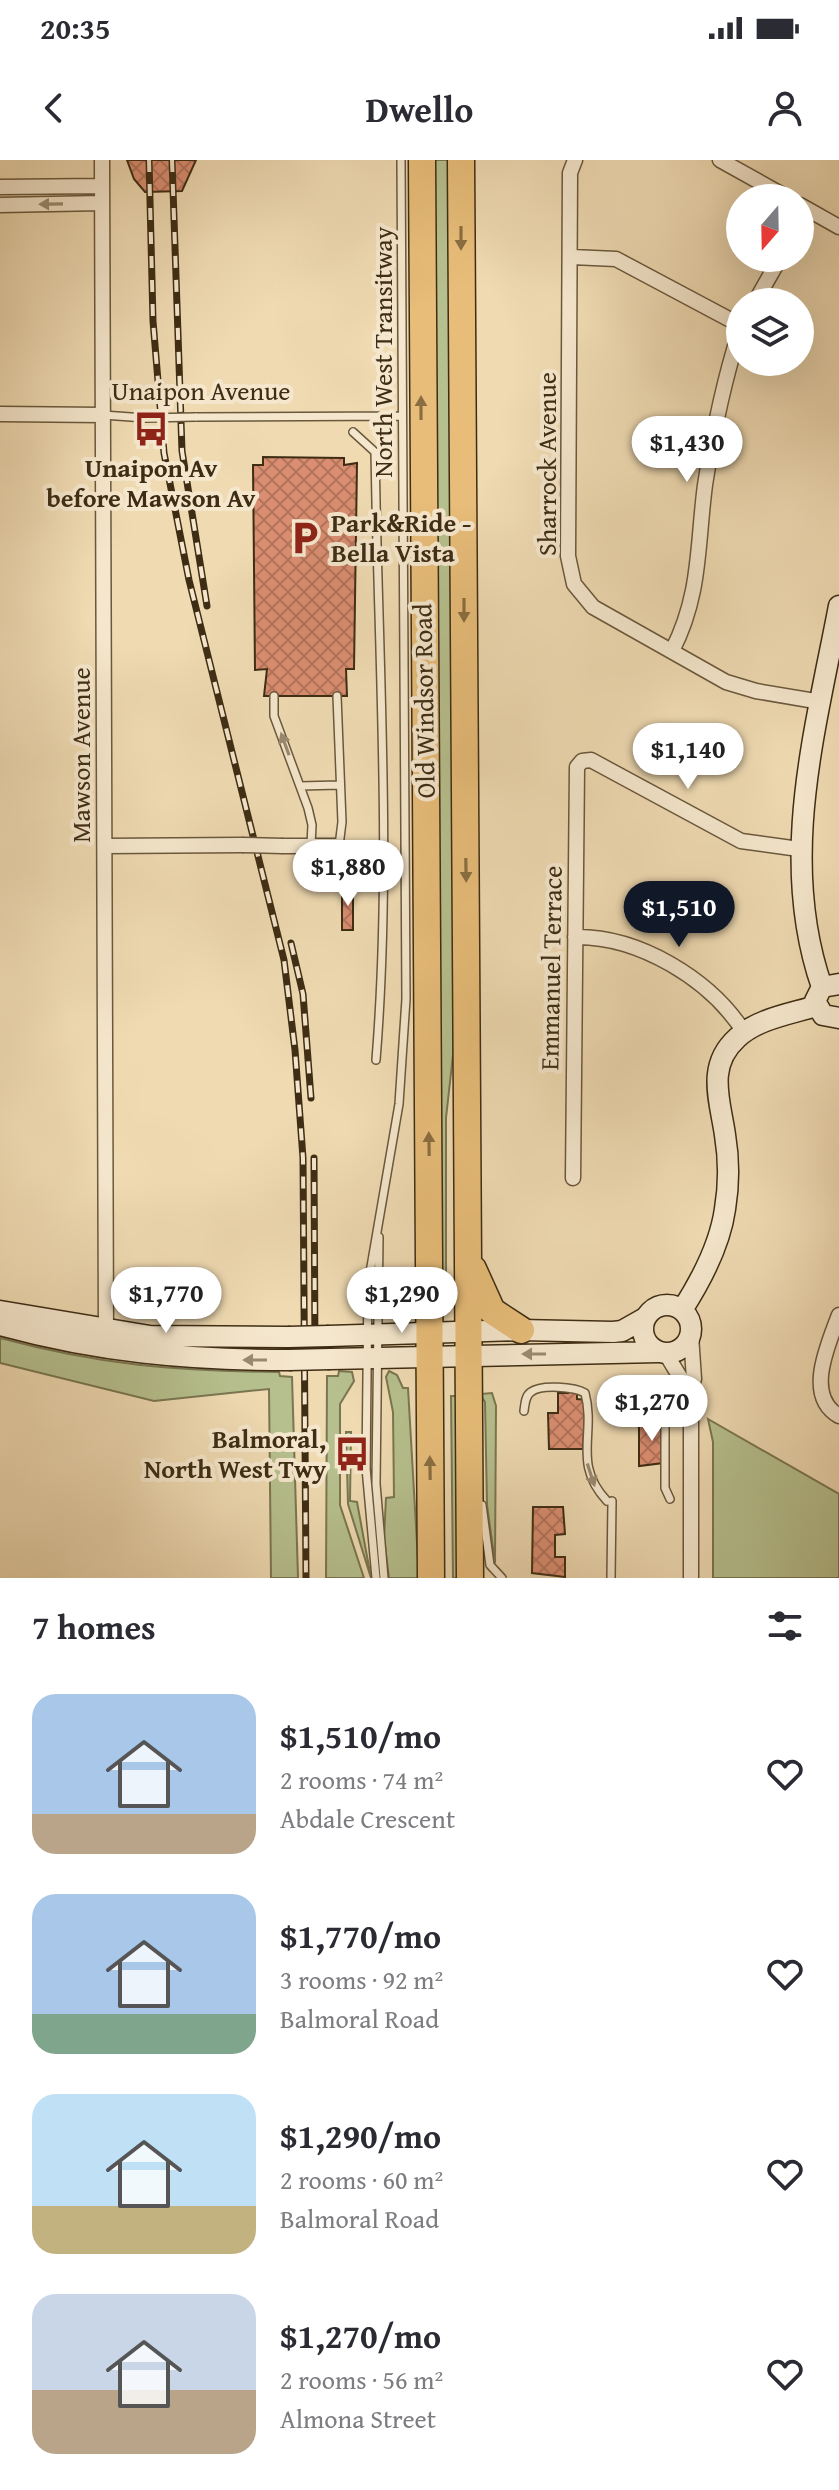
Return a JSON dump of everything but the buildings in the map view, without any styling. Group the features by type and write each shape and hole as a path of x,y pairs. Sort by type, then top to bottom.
{"highway":[{"name":"Old Windsor Road","path":"422,160 431,1578"},
{"name":"Old Windsor Road","path":"461,160 469,1344 474,1472 470,1578"},
{"path":"469,1263 492,1311 521,1330"}],"street":[{"name":"Mawson Avenue","path":"102,160 106,1340"},
{"name":"Sharrock Avenue","path":"575,160 570,173 572,257 568,556 574,584 593,607 740,687 821,702"},
{"path":"720,160 763,184"},
{"path":"0,187 102,186"},
{"path":"0,205 102,203"},
{"path":"814,213 839,227"},
{"path":"572,257 616,259 726,320"},
{"path":"672,651 693,601 705,485 726,375"},
{"name":"Unaipon Avenue","path":"0,414 103,415"},
{"path":"839,606 799,849 806,938 826,992 823,1015 839,1018"},
{"name":"Emmanuel Terrace","path":"573,1178 576,777 582,761 602,764 741,841 799,849"},
{"path":"105,846 339,846"},
{"path":"575,937 605,937 677,969 721,1001 744,1032"},
{"path":"682,1310 703,1275 722,1223 728,1160 716,1081 727,1049 744,1032 826,992"},
{"path":"469,1344 521,1330 622,1331 645,1318 650,1311 666,1304 682,1310 690,1321 694,1379 691,1386 691,1578"},
{"path":"0,1311 158,1357 330,1359 371,1357 430,1344"},
{"path":"834,1413 819,1388 828,1344 839,1315"},
{"path":"645,1318 643,1335 662,1353 683,1382 691,1386"},
{"path":"0,1325 106,1340 371,1335 430,1344 662,1353 682,1349 691,1335"}],"lane":[{"name":"North West Transitway","path":"384,1578 376,1484 370,1267 405,1052 401,160"},
{"name":"Unaipon Avenue","path":"103,415 145,418 402,416"},
{"path":"353,432 375,452 382,855 381,997 376,1060"},
{"path":"274,696 274,716 312,825 311,845"},
{"path":"337,696 339,846"},
{"path":"300,786 339,785"},
{"name":"North West Transitway","path":"371,1357 366,1468 376,1578"},
{"path":"524,1411 528,1395 533,1390 578,1389 585,1393 589,1477 609,1501 611,1578"},
{"path":"621,1409 629,1398 649,1398 663,1408 666,1417 665,1488 670,1499"},
{"path":"481,1494 488,1557 493,1571 502,1578"}],"green space":[{"path":"432,160 453,160 453,1055 446,1118 446,1300 440,1292"},
{"path":"0,1338 71,1355 138,1365 279,1372 280,1376 292,1377 298,1578 271,1578 269,1389 154,1401 0,1363"},
{"path":"339,1371 352,1372 354,1381 340,1404 340,1505 364,1578 326,1578 327,1376 338,1376"},
{"path":"389,1371 397,1375 403,1388 408,1388 419,1578 389,1578 384,1538 386,1498 394,1497 393,1412 386,1377"},
{"path":"492,1393 496,1406 495,1563 487,1505 485,1402 480,1394"},
{"path":"451,1396 460,1396 460,1578 453,1578"},
{"path":"708,1419 839,1494 839,1578 713,1578 713,1442"},
{"path":"346,1432 351,1432 350,1501 357,1502 371,1578 348,1504"}],"railway":[{"path":"149,160 153,321 164,453 189,580 284,960 295,1050 303,1158 306,1578"},
{"path":"172,160 182,451 207,606"},
{"path":"291,943 303,994 311,1098"},
{"path":"314,1158 315,1354"}],"place":[{"name":"Unaipon Av before Mawson Av","path":"151,429"},
{"name":"Park&Ride - Bella Vista","path":"305,538"},
{"name":"Balmoral, North West Twy","path":"352,1454"}]}
